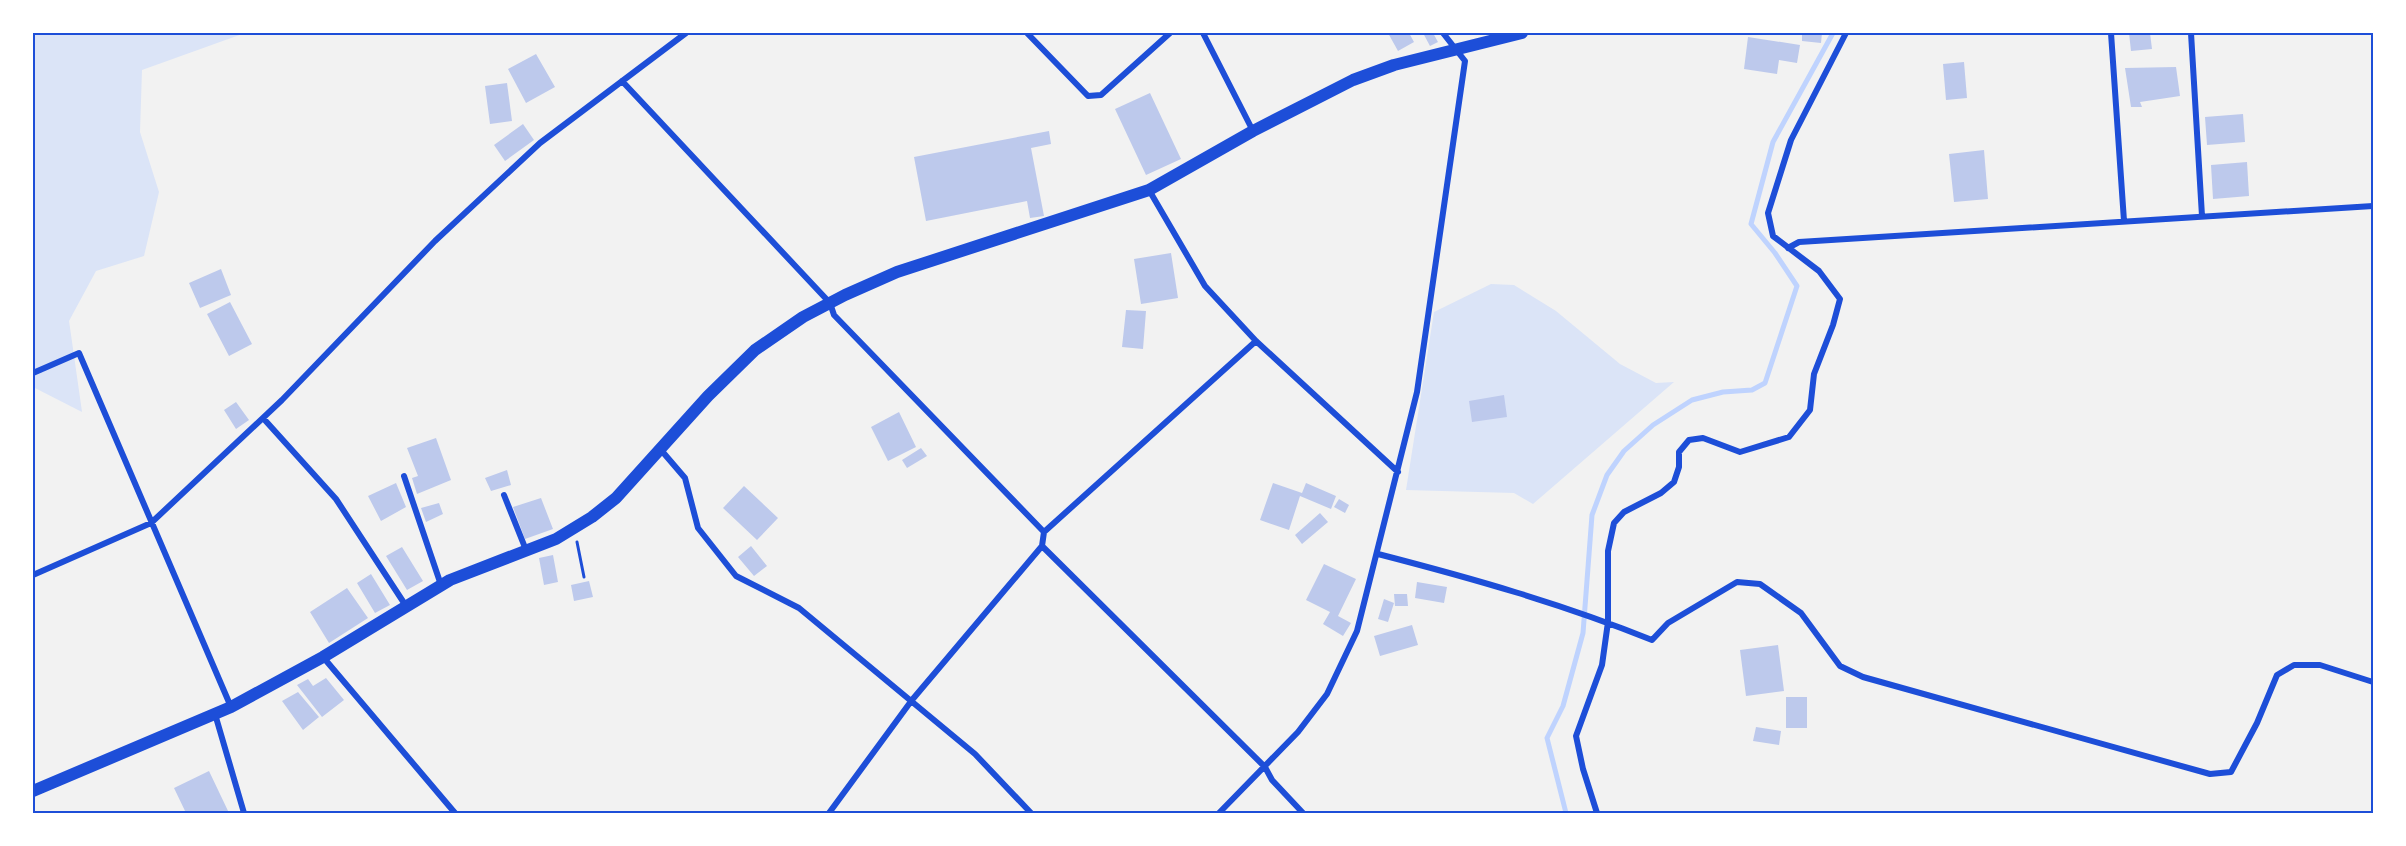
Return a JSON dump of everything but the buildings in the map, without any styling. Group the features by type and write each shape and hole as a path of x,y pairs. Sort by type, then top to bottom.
{"main road":[{"path":"33,791 231,707 322,657 441,586 556,539 574,528 616,498 708,396 756,350 803,317 830,303 897,272 1149,190 1253,131 1353,80 1394,65 1522,33"}],"street":[{"path":"33,575 151,524 263,418 444,233 540,143 686,33"},
{"path":"1027,33 1088,96 1101,95 1170,33"},
{"path":"1203,33 1253,131"},
{"path":"1219,813 1298,732 1327,694 1357,632 1417,392 1450,171 1465,61 1443,33"},
{"path":"1597,813 1583,769 1576,736 1602,665 1608,622 1608,551 1614,523 1624,512 1661,493 1674,482 1679,467 1679,452 1689,440 1703,438 1740,452 1789,437 1810,410 1814,374 1833,325 1840,299 1819,271 1773,236 1768,213 1791,140 1846,33"},
{"path":"2111,33 2124,221"},
{"path":"2191,33 2202,216"},
{"path":"621,81 830,303 834,315 1044,532"},
{"path":"1149,190 1205,286 1256,341 1398,472"},
{"path":"1788,248 1799,242 2373,207"},
{"path":"829,813 912,700 1042,546 1044,532 1256,341"},
{"path":"33,373 80,353 231,707"},
{"path":"263,418 336,499 406,606"},
{"path":"661,450 685,478 698,528 736,576 799,608 975,754 1031,813"},
{"path":"404,476 441,586"},
{"path":"504,495 526,551"},
{"path":"1042,546 1265,767 1272,780 1303,813"},
{"path":"1378,554 1496,585 1608,622 1652,640 1668,623 1737,582 1760,584 1801,614 1840,666 1863,676 2210,774 2231,772 2258,723 2277,675 2294,665 2320,665 2373,682"},
{"path":"322,657 455,813"},
{"path":"215,714 244,813"}],"path":[{"path":"574,528 584,577"}],"shaded area":[{"path":"33,33 245,33 142,70 140,132 159,192 144,256 96,271 69,321 82,412 33,387"},
{"path":"1491,284 1514,285 1556,311 1620,364 1656,383 1674,382 1533,504 1514,493 1406,490 1434,312"}],"waterway":[{"path":"1566,813 1547,738 1563,706 1583,633 1592,515 1607,475 1624,451 1653,425 1692,400 1723,392 1752,390 1765,383 1797,286 1775,253 1751,224 1773,142 1833,33"}]}
